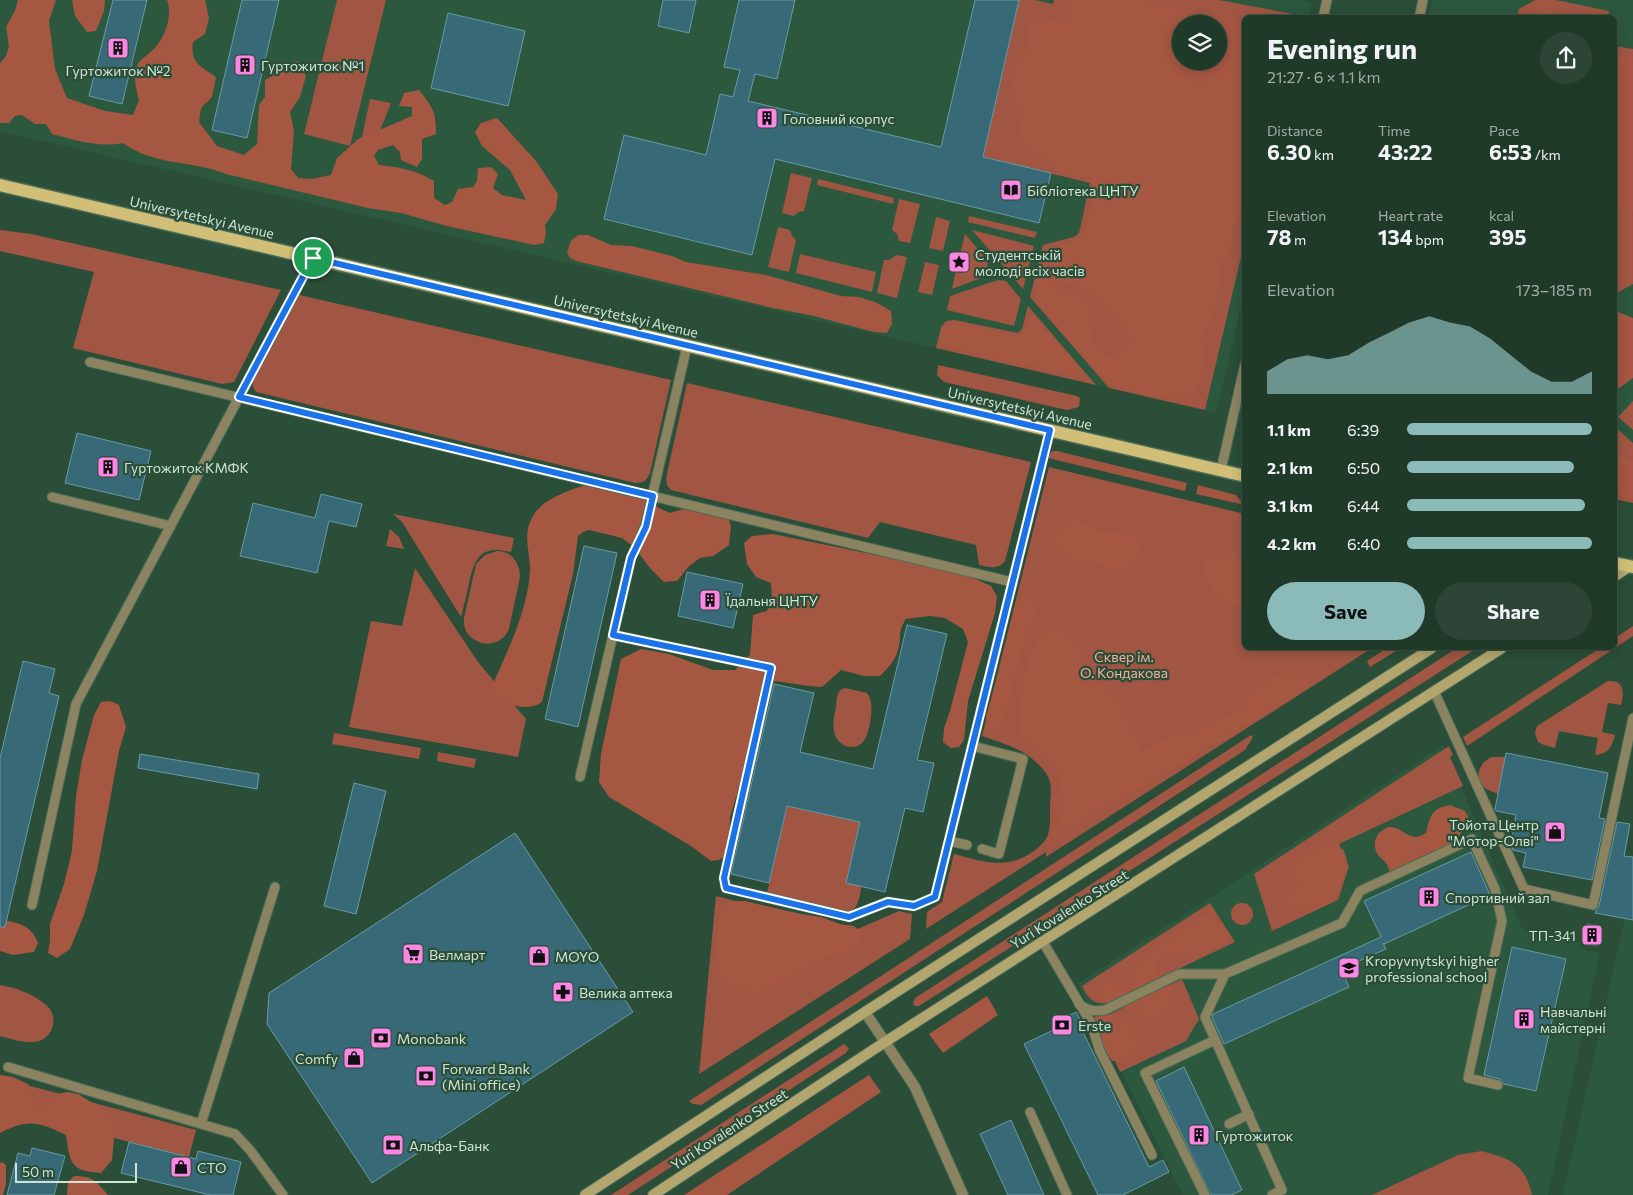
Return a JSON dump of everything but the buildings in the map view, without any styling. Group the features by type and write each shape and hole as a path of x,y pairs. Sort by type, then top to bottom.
{"main road":[{"name":"Universytetskyi Avenue","path":"0,185 1242,475"},
{"path":"1617,563 1632,566"},
{"path":"1617,575 1632,566"},
{"name":"Yuri Kovalenko Street","path":"585,1195 865,1012 1429,650"},
{"name":"Yuri Kovalenko Street","path":"653,1195 886,1042 1499,650"}],"street":[{"path":"865,1012 915,1087 963,1195"}],"lane":[{"path":"1324,15 1327,0"},
{"path":"1420,14 1423,0"},
{"path":"32,905 76,704 313,258"},
{"path":"580,776 631,558 646,527 687,346"},
{"path":"90,362 1012,582"},
{"path":"1221,470 1242,377"},
{"path":"613,635 771,668 724,878 726,888 849,917 888,902 914,906 935,897 1050,430"},
{"path":"52,497 171,526"},
{"path":"1434,691 1524,890 1593,904 1633,718"},
{"path":"972,746 1023,759 999,854 982,849"},
{"path":"1079,1004 1086,1009 1105,1010 1180,974 1225,974 1342,922 1360,891 1472,839 1495,889 1502,921 1468,1078 1498,1085"},
{"path":"949,841 967,846"},
{"path":"202,1124 275,887"},
{"path":"1043,942 1091,1023 1100,1051 1152,1156"},
{"path":"1225,974 1205,1017 1282,1190 1272,1195"},
{"path":"1205,1195 1145,1073 1215,1040"},
{"path":"8,1067 235,1134 250,1150 283,1195"},
{"path":"1030,1112 1066,1195"},
{"path":"1229,1124 1249,1114"}],"shaded area":[{"path":"0,0 1298,0 1312,3 1309,15 1242,15 1242,303 1216,413 0,131"},
{"path":"18,0 56,0 49,21 55,69 67,98 105,111 133,115 139,100 135,79 137,66 153,50 164,33 169,13 167,0 205,0 209,18 205,34 193,42 192,49 197,63 216,77 212,97 201,108 199,122 217,146 244,155 257,144 259,105 265,97 265,80 277,73 284,63 299,61 306,76 300,97 290,112 294,131 291,169 298,178 312,179 331,175 337,158 358,139 412,116 412,107 399,106 404,93 419,90 433,110 436,134 422,139 422,159 417,167 401,160 400,152 393,145 378,150 374,156 379,165 407,170 434,181 434,198 445,205 452,202 458,189 473,187 477,181 478,168 491,167 498,174 493,188 502,195 526,200 510,170 482,146 475,132 481,123 497,118 536,161 558,194 556,209 545,225 544,243 534,245 447,226 401,213 368,208 200,166 147,156 123,143 105,145 69,139 52,134 46,124 35,124 22,115 15,116 9,123 0,123 0,63 6,56 9,46 6,27 15,11"},
{"path":"72,0 105,0 104,11 96,31 87,32 75,16"},
{"path":"1063,0 1148,0 1154,5 1176,3 1199,13 1214,15 1172,15 1172,70 1227,70 1227,17 1242,22 1242,210 1236,221 1230,255 1223,259 1215,310 1202,336 1206,359 1201,378 1189,400 1156,396 1124,389 1109,383 1034,298 1040,275 1044,275 1062,290 1080,295 1096,319 1093,340 1097,349 1102,353 1118,356 1127,346 1129,336 1126,327 1113,318 1090,290 1065,285 1051,275 1046,268 1045,262 1054,250 1061,245 1080,238 1090,209 1091,179 1074,177 1056,171 1026,145 1020,136 1016,97 1011,84 1018,62 1027,50 1028,24 1038,15 1061,24 1070,20 1073,10"},
{"path":"1433,0 1633,0 1633,503 1617,499 1617,15 1430,15"},
{"path":"1548,9 1553,13 1553,15 1535,15"},
{"path":"1617,55 1623,58 1633,58 1633,211 1623,208 1617,209"},
{"path":"578,235 588,235 611,245 632,246 672,256 686,262 766,275 841,296 859,297 875,302 891,311 892,324 887,333 874,332 814,316 576,261 570,258 567,252 571,241"},
{"path":"1617,312 1633,318 1633,378 1617,390"},
{"path":"1031,314 1080,371 1080,374 1070,375 945,347 940,343 942,331 950,322 959,322 1014,336 1020,335"},
{"path":"1623,457 1633,460 1633,498 1617,494 1617,458"},
{"path":"582,486 606,486 641,493 659,508 670,513 700,504 726,512 731,526 729,545 713,556 700,558 689,566 677,581 664,582 650,568 634,547 622,538 589,530 583,532 578,536 573,574 542,702 525,707 506,703 497,696 493,684 516,629 525,601 530,572 527,534 530,522 539,508 545,503"},
{"path":"1074,519 1102,533 1122,533 1136,537 1140,552 1133,568 1116,570 1098,565 1076,563 1057,550 1055,540 1060,523"},
{"path":"773,534 905,561 935,564 965,574 991,586 997,596 995,613 968,701 964,740 959,747 951,748 943,742 944,728 968,642 963,629 945,618 930,616 906,619 900,634 895,658 880,676 864,676 841,670 822,687 766,681 761,688 749,754 730,817 729,854 719,860 711,861 691,846 609,797 599,782 601,754 621,659 641,649 669,654 713,670 735,670 750,655 753,615 767,611 772,599 771,583 756,577 747,564 744,543 752,536"},
{"path":"1223,553 1236,556 1242,562 1242,607 1224,602 1212,589 1202,569 1208,557"},
{"path":"1022,597 1030,598 1036,607 1032,625 1024,643 1002,726 991,732 986,729 986,716 1000,670 1015,605"},
{"path":"1062,631 1077,645 1094,672 1120,706 1135,733 1142,751 1172,735 1196,730 1236,711 1257,689 1279,674 1300,673 1308,679 1306,689 1126,797 1090,815 1073,827 1063,828 1060,823 1062,789 1054,766 1042,753 1020,736 1020,704 1023,682 1032,650 1043,633"},
{"path":"110,701 119,705 126,727 119,751 97,871 84,915 70,949 57,958 48,953 50,924 64,884 72,851 76,796 82,760 94,715 101,702"},
{"name":"Kropyvnytskyi higher professional school","path":"1443,745 1522,928 1581,943 1580,949 1600,953 1548,1195 1183,1195 1078,984"},
{"path":"1450,805 1465,811 1470,820 1468,829 1461,832 1457,842 1390,874 1387,864 1378,855 1376,850 1375,841 1379,833 1394,827 1410,836 1420,836 1426,833 1432,814 1439,808"},
{"path":"1327,846 1343,849 1346,856 1346,868 1340,889 1331,903 1300,912 1297,905 1288,903 1287,896 1297,891 1299,883 1288,872 1294,861 1309,852"},
{"path":"1633,881 1633,1195 1563,1195"},
{"path":"731,901 745,901 854,926 860,931 862,938 859,944 848,952 826,958 814,966 790,975 776,987 753,993 734,987 720,973 717,957 718,920 722,910"},
{"path":"1208,915 1221,925 1228,936 1225,944 1194,956 1177,952 1158,959 1157,975 1172,988 1176,1000 1162,1014 1142,1020 1137,1009 1112,1005 1091,993 1107,979 1118,988 1124,985 1148,954 1196,920"},
{"path":"0,920 18,923 28,928 38,943 34,952 13,955 0,951"},
{"path":"987,996 998,1015 943,1053 929,1034"},
{"path":"1105,1014 1122,1019 1134,1027 1137,1049 1123,1059 1112,1061 1100,1040 1094,1017"},
{"path":"0,1075 13,1077 28,1084 37,1107 45,1107 56,1094 67,1092 78,1094 99,1107 111,1119 114,1137 112,1160 101,1173 83,1170 73,1164 66,1135 48,1127 33,1124 18,1125 0,1133"},
{"path":"869,1075 881,1092 727,1195 684,1195"},
{"path":"2,1162 6,1165 6,1184 3,1195 0,1195 0,1163"},
{"path":"74,1176 94,1180 108,1195 67,1195 68,1182"}],"green space":[{"path":"337,0 386,0 350,146 304,134"},
{"path":"1019,0 1035,0 1053,4 1054,0 1219,0 1298,15 1242,15 1242,253 1205,410 1109,388 1030,297 1043,245 1074,237 1079,233 1090,183 983,157"},
{"path":"1535,0 1556,0 1609,11 1608,15 1518,15 1519,9"},
{"path":"1617,46 1633,49 1633,284 1617,293"},
{"path":"370,99 391,103 373,148 360,146"},
{"path":"791,173 812,178 804,211 798,212 794,216 782,213"},
{"path":"818,179 894,198 893,204 817,185"},
{"path":"899,199 920,204 910,243 899,241 897,234 892,230"},
{"path":"969,216 1037,232 1035,238 968,222"},
{"path":"936,217 950,221 943,251 929,248"},
{"path":"778,227 790,230 796,240 789,272 768,267"},
{"path":"0,230 31,234 281,290 234,382 222,384 73,348 94,272 0,251"},
{"path":"972,230 1034,246 1023,289"},
{"path":"965,234 988,261 986,276 952,289 956,270 962,269 965,258 960,254"},
{"path":"800,254 876,272 872,292 796,273"},
{"path":"896,255 907,257 897,298 877,293 884,260 890,260"},
{"path":"925,262 939,265 932,295 918,292"},
{"path":"998,280 1006,281 1021,299 1014,326 947,310 950,296"},
{"path":"295,294 671,380 649,475 643,482 635,483 256,392 253,387 253,380"},
{"path":"1028,306 1096,385 936,348 941,327 946,321 955,320 1018,333 1022,329"},
{"path":"938,365 1077,396 1080,398 1079,407 1067,410 944,382 937,375"},
{"path":"687,383 1031,462 1005,561 996,567 979,565 976,545 880,522 868,538 671,490 667,485 666,478"},
{"path":"1633,401 1633,430 1618,417"},
{"path":"1617,429 1633,443 1633,503 1617,499"},
{"path":"1053,451 1187,483 1185,491 1048,458"},
{"name":"Сквер ім. О. Кондакова","path":"1049,467 1242,513 1242,650 1369,650 1046,857 1046,852 926,929 927,912 942,902 954,854 983,861 1003,863 1022,858 1036,850 1048,834 1051,789 1044,770 1027,755 1012,747 982,736"},
{"path":"1198,485 1236,495 1242,503 1196,494"},
{"path":"393,514 514,538 511,552 493,550 481,555 477,559 471,574 461,617 402,522"},
{"path":"390,529 399,537 404,549 386,546"},
{"path":"497,551 507,553 514,559 519,567 520,577 509,629 504,637 497,641 482,643 468,634 464,618 476,564 485,555"},
{"path":"415,568 478,662 526,719 518,757 349,727 371,621 402,626"},
{"path":"1633,626 1633,636 1617,647 1617,637"},
{"path":"1384,650 1398,650 1370,667 1367,661"},
{"path":"1454,650 1474,650 919,1006 913,1004 915,998"},
{"path":"1597,650 1612,650 1467,746 1463,737"},
{"path":"1608,681 1614,681 1620,685 1623,696 1621,705 1608,703 1602,732 1615,735 1611,746 1606,751 1595,755 1598,738 1559,731 1555,748 1538,742 1535,733 1537,726"},
{"path":"845,688 867,693 870,698 871,716 867,733 863,742 855,747 843,745 837,739 834,732 838,696 840,691"},
{"path":"334,733 421,748 419,759 332,744"},
{"path":"1251,735 1253,737 1245,750 701,1105 693,1104 689,1101"},
{"path":"1449,746 1453,755 1450,757 1463,786 1339,844 1349,866 1338,900 1272,931 1254,874"},
{"path":"438,752 476,759 474,768 437,761"},
{"path":"1505,757 1498,794 1486,789 1479,781 1478,776 1481,767 1487,759"},
{"path":"787,806 860,822 861,887 857,904 852,910 845,912 767,893"},
{"path":"716,896 853,931 899,911 912,914 910,939 699,1074"},
{"path":"1210,903 1235,942 1107,1003 1095,1002 1089,997 1082,986"},
{"path":"1242,903 1252,910 1253,914 1246,924 1242,925 1232,918 1231,914 1238,904"},
{"path":"1182,979 1199,1019 1186,1041 1120,1072 1096,1021"},
{"path":"0,985 30,994 46,1005 53,1015 53,1021 50,1033 46,1037 41,1041 30,1042 0,1036"},
{"path":"844,1044 849,1048 846,1053 628,1195 611,1195"},
{"path":"0,1078 196,1130 189,1157 0,1109"},
{"path":"1482,1151 1515,1164 1525,1176 1532,1195 1372,1195 1458,1155"}],"place":[{"name":"Гуртожиток №2","path":"118,48"},
{"name":"Гуртожиток №1","path":"245,65"},
{"name":"Головний корпус","path":"767,118"},
{"name":"Бібліотека ЦНТУ","path":"1011,190"},
{"name":"Студентській молоді всіх часів","path":"959,262"},
{"name":"Гуртожиток КМФК","path":"108,467"},
{"name":"Їдальня ЦНТУ","path":"710,600"},
{"name":"Тойота Центр \"Мотор-Олві\"","path":"1555,832"},
{"name":"Спортивний зал","path":"1429,897"},
{"name":"ТП-341","path":"1592,935"},
{"name":"Велмарт","path":"413,954"},
{"name":"MOYO","path":"539,956"},
{"name":"Kropyvnytskyi higher professional school","path":"1349,968"},
{"name":"Велика аптека","path":"563,992"},
{"name":"Навчальні майстерні","path":"1524,1019"},
{"name":"Erste","path":"1062,1025"},
{"name":"Monobank","path":"381,1038"},
{"name":"Comfy","path":"354,1058"},
{"name":"Forward Bank (Mini office)","path":"426,1076"},
{"name":"Гуртожиток","path":"1199,1135"},
{"name":"Альфа-Банк","path":"393,1145"},
{"name":"СТО","path":"181,1167"}],"route":[{"path":"313,258 1050,430 935,897 914,906 888,902 849,917 726,888 724,878 771,668 613,635 631,558 646,527 653,496 239,397 313,258"}]}
